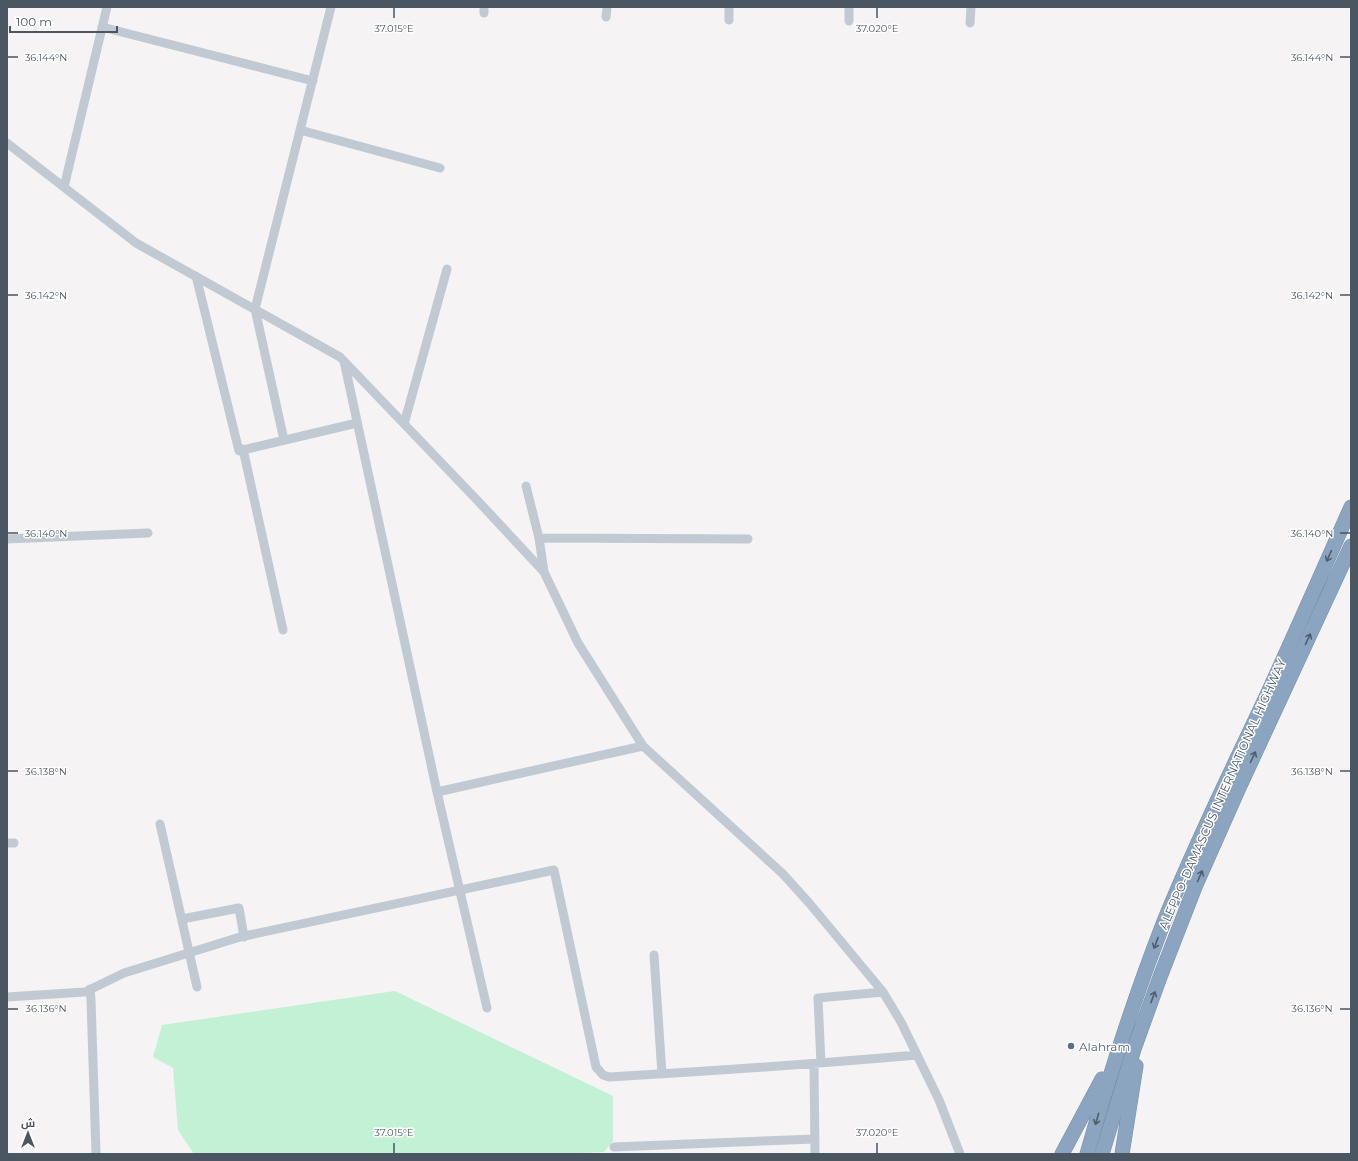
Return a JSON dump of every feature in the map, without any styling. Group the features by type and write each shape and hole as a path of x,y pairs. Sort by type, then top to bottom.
{"highway":[{"name":"ALEPPO-DAMASCUS INTERNATIONAL HIGHWAY","path":"1087,1154 1118,1048 1147,967 1181,880 1269,690 1351,507"},
{"name":"ALEPPO-DAMASCUS INTERNATIONAL HIGHWAY","path":"1102,1154 1134,1049 1162,970 1204,866 1351,546"},
{"path":"1122,1154 1144,1021"},
{"path":"1062,1154 1118,1048"}],"street":[{"path":"64,187 107,7"},
{"path":"284,440 255,309 331,7"},
{"path":"606,17 607,7"},
{"path":"728,20 729,7"},
{"path":"849,7 849,21"},
{"path":"970,23 971,7"},
{"path":"102,27 313,81"},
{"path":"300,130 440,168"},
{"path":"7,143 136,243 340,357 544,572"},
{"path":"404,424 447,270"},
{"path":"196,276 239,450 358,423"},
{"path":"344,361 437,792 487,1008"},
{"path":"243,450 283,630"},
{"path":"526,486 539,538 544,572 578,643 643,746 783,874 810,904 883,992 901,1022 939,1100 960,1154"},
{"path":"7,539 148,534"},
{"path":"539,538 748,539"},
{"path":"437,792 643,746"},
{"path":"160,824 197,986"},
{"path":"7,997 85,992 124,973 244,936 554,870 596,1067 603,1075 609,1077 662,1074 817,1064 917,1055"},
{"path":"182,919 239,908 244,936"},
{"path":"654,955 662,1074"},
{"path":"90,989 96,1154"},
{"path":"815,1154 818,998 883,992"},
{"path":"614,1147 815,1139"}],"green space":[{"path":"395,991 613,1096 613,1141 604,1152 554,1154 194,1154 178,1130 173,1068 153,1057 162,1025"}],"place":[{"name":"Alahram","path":"1071,1046"}]}
